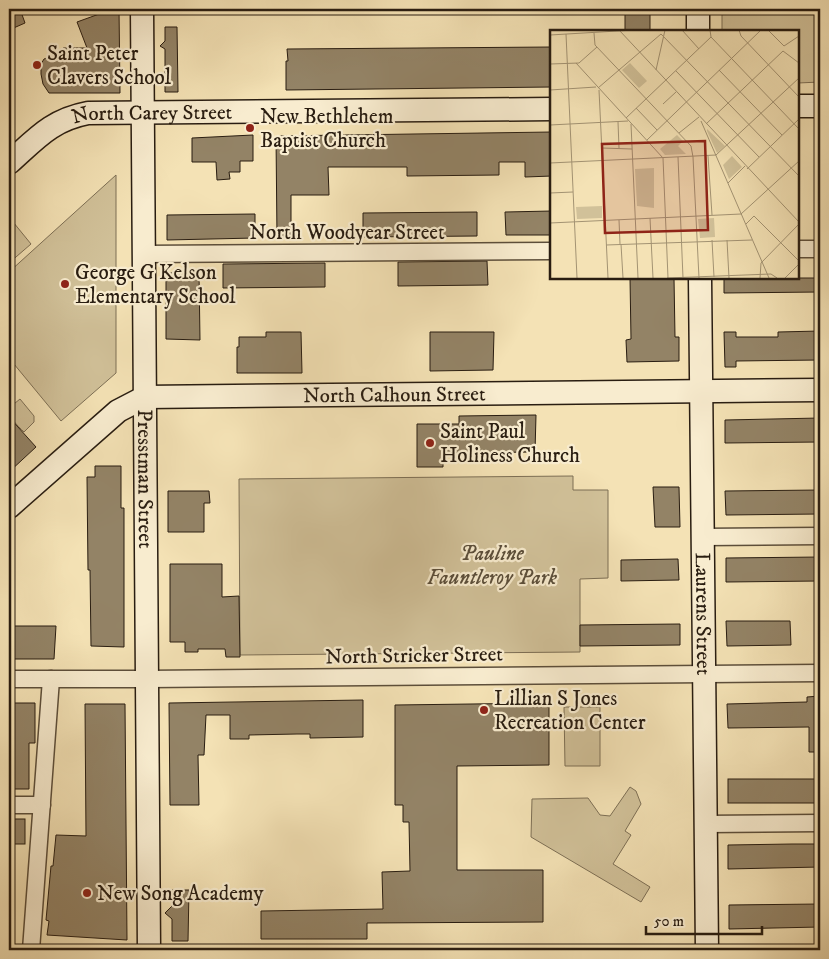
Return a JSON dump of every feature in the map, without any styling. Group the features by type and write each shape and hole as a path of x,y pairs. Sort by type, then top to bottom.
{"street":[{"name":"Presstman Street","path":"142,9 149,950"},
{"path":"698,9 698,30"},
{"path":"799,106 820,106"},
{"name":"North Carey Street","path":"9,163 44,131 60,121 88,113 550,109"},
{"path":"799,249 820,249"},
{"name":"North Woodyear Street","path":"144,254 550,251"},
{"name":"Laurens Street","path":"700,279 707,950"},
{"name":"North Calhoun Street","path":"9,507 118,411 145,397 820,390"},
{"path":"703,537 820,536"},
{"name":"North Stricker Street","path":"9,679 147,680 820,673"},
{"path":"31,950 51,678"},
{"path":"9,805 42,805"},
{"path":"706,824 820,823"}],"green space":[{"path":"722,9 820,9 820,82 799,83 799,30 722,30"},
{"name":"George G Kelson Elementary School","path":"116,175 116,373 61,421 9,358 9,272"},
{"path":"9,217 31,244 9,263"},
{"path":"20,399 34,416 34,422 24,432 9,412 9,408"},
{"name":"Pauline Fauntleroy Park","path":"573,476 573,490 608,490 608,578 580,579 580,652 240,655 239,479"},
{"path":"564,707 600,707 600,766 565,766"},
{"path":"630,787 636,791 641,804 625,831 631,835 613,864 650,887 641,902 531,837 532,799 588,798 600,815 610,816"}],"building":[{"path":"9,9 20,9 25,23 9,30"},
{"path":"113,9 119,9 120,93 49,93 43,84 41,74 41,64 44,59 60,53 60,51 63,51 63,48 87,48 77,22"},
{"path":"625,9 650,9 650,30 625,30"},
{"path":"165,27 177,27 178,92 165,92 165,49 160,46 165,41"},
{"path":"550,47 550,87 286,90 287,49"},
{"path":"550,132 550,176 525,177 525,162 499,162 499,175 407,176 407,167 328,167 329,195 291,195 291,238 277,238 276,136"},
{"path":"253,135 253,161 240,161 240,172 229,172 230,179 217,180 216,162 192,162 192,138"},
{"path":"550,211 550,235 506,235 505,212"},
{"path":"477,212 477,236 363,237 363,213"},
{"path":"255,214 255,238 167,240 167,215"},
{"path":"487,261 488,285 398,286 398,262"},
{"path":"325,263 325,287 223,288 223,264"},
{"path":"166,273 199,273 200,340 166,339"},
{"path":"820,278 820,292 724,293 724,279"},
{"path":"630,279 674,279 675,337 679,337 679,361 627,362 626,340 631,339"},
{"path":"820,331 820,360 736,361 736,367 725,367 724,332 736,332 736,337 778,337 778,332"},
{"path":"266,332 301,332 302,373 237,373 239,337 266,337"},
{"path":"430,332 494,332 493,370 430,371"},
{"path":"536,415 535,452 443,453 443,467 417,467 417,424 459,424 459,416"},
{"path":"9,417 36,447 9,472"},
{"path":"820,418 820,442 725,443 725,420"},
{"path":"95,466 121,466 121,508 124,508 124,647 91,646 87,477 95,477"},
{"path":"653,487 679,487 680,527 655,527"},
{"path":"820,490 820,514 726,515 725,491"},
{"path":"168,491 209,491 210,503 204,503 204,532 168,532"},
{"path":"820,557 820,581 726,582 726,558"},
{"path":"678,559 679,580 621,581 621,560"},
{"path":"170,564 222,564 222,597 239,596 240,657 226,657 225,649 198,649 198,652 185,652 185,642 170,642"},
{"path":"726,621 790,621 791,645 727,646"},
{"path":"680,624 680,645 580,646 580,625"},
{"path":"9,626 56,626 54,659 9,659"},
{"path":"820,696 820,752 809,752 809,727 728,728 727,704 807,702 807,697"},
{"path":"363,700 363,737 310,738 310,734 297,734 249,735 249,739 230,739 230,715 206,715 204,755 198,755 199,805 170,805 169,703"},
{"path":"9,703 35,703 35,743 29,743 29,789 9,789"},
{"path":"549,703 549,765 457,766 457,870 543,870 543,922 367,923 367,939 261,939 261,911 383,909 382,872 410,871 409,822 403,822 403,805 395,805 395,705"},
{"path":"85,704 125,704 127,940 47,935 49,921 46,920 56,835 86,836"},
{"path":"728,779 820,779 820,803 728,803"},
{"path":"9,819 25,819 25,844 9,844"},
{"path":"820,844 820,867 728,869 728,845"},
{"path":"172,890 189,890 188,941 172,941 172,919 165,913 172,906"},
{"path":"820,904 820,927 729,929 729,905"}],"place":[{"name":"Saint Peter Clavers School","path":"37,65"},
{"name":"New Bethlehem Baptist Church","path":"250,128"},
{"name":"George G Kelson Elementary School","path":"65,284"},
{"name":"Saint Paul Holiness Church","path":"430,443"},
{"name":"Lillian S Jones Recreation Center","path":"484,710"},
{"name":"New Song Academy","path":"87,893"}]}
